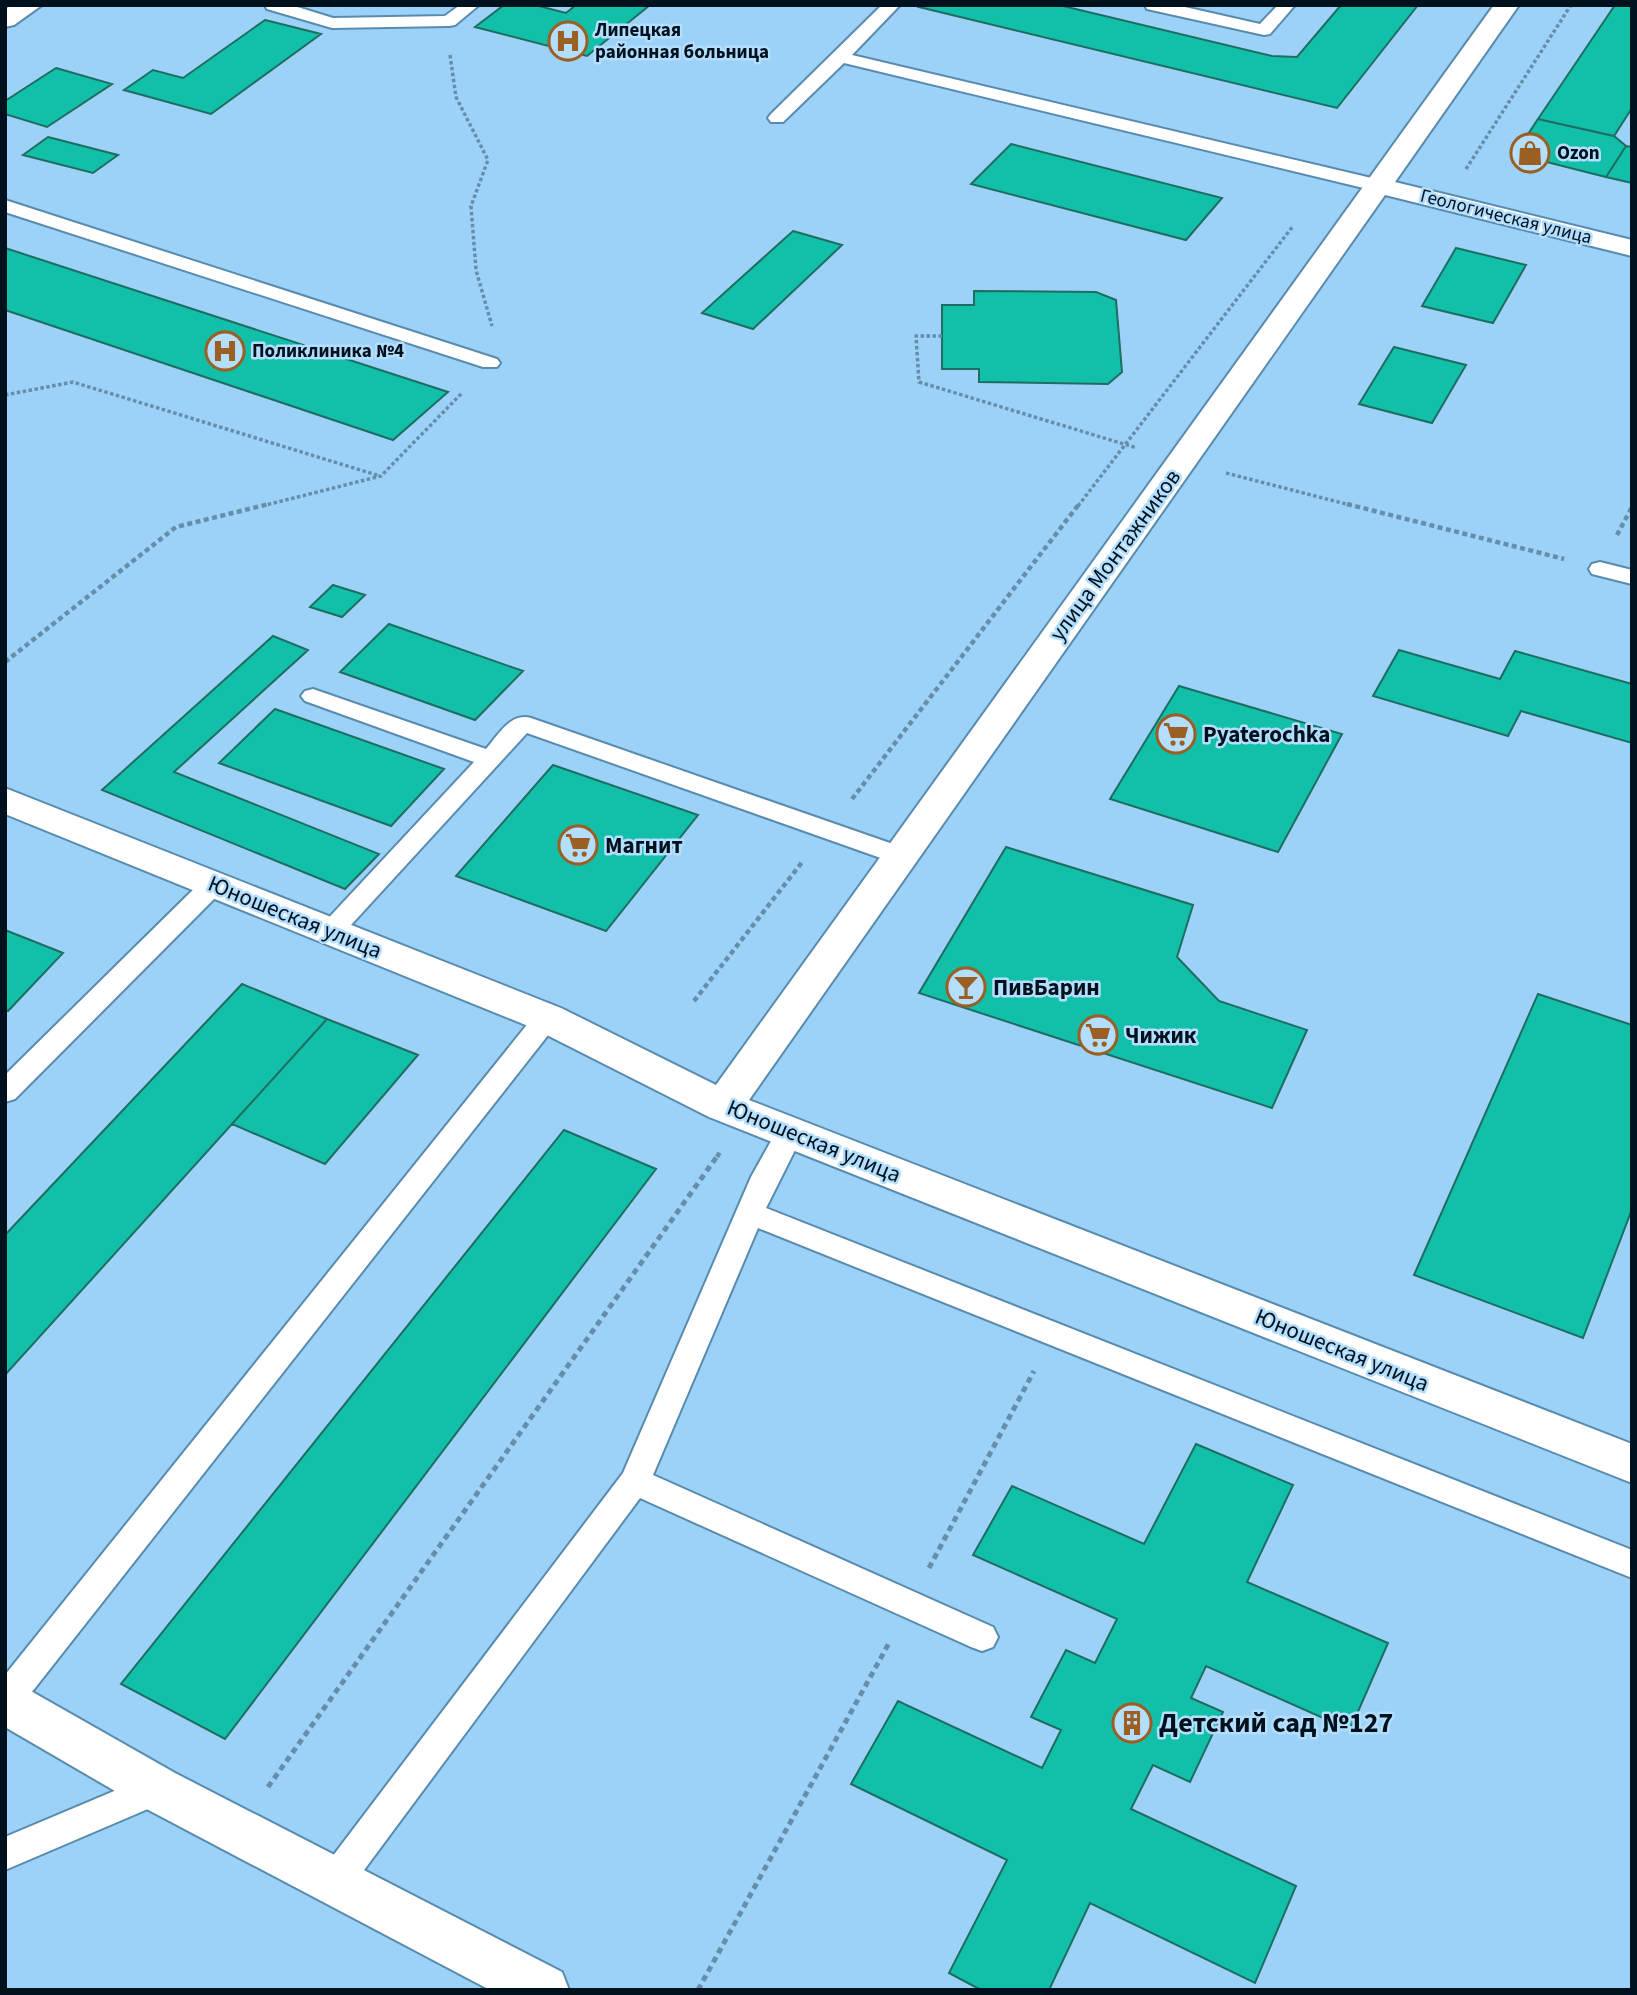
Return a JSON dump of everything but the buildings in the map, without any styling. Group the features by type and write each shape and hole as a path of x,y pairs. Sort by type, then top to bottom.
{"street":[{"path":"5,20 30,5"},
{"name":"улица Монтажников","path":"735,1110 901,856 1507,5"},
{"name":"Геологическая улица","path":"1380,186 1632,248"},
{"name":"Юношеская улица","path":"5,800 547,1018 735,1110 1632,1464"},
{"path":"5,1700 157,1789 544,1990"}],"lane":[{"path":"273,5 332,23 449,22 471,5"},
{"path":"777,118 892,5"},
{"path":"1153,5 1264,30 1287,5"},
{"path":"840,57 1380,186"},
{"path":"5,205 490,363"},
{"path":"1600,569 1632,578"},
{"path":"313,696 490,759"},
{"path":"331,931 523,723 901,856"},
{"path":"8,1086 214,884"},
{"path":"5,1700 547,1018"},
{"path":"335,1881 635,1481 750,1213 790,1132"},
{"path":"750,1213 1632,1564"},
{"path":"635,1481 982,1637"},
{"path":"5,1854 157,1789"}],"path":[{"path":"1446,202 1571,5"},
{"path":"5,662 176,527 381,476 490,363 494,332 476,270 471,206 488,160 462,115 449,75 449,22"},
{"path":"694,1001 1332,175"},
{"path":"942,336 916,336 919,382 1181,462 1600,569 1632,507"},
{"path":"5,395 73,382 381,476"},
{"path":"237,1830 735,1110"},
{"path":"698,1990 1054,1334"}],"place":[{"name":"Липецкая районная больница","path":"568,41"},
{"name":"Ozon","path":"1530,153"},
{"name":"Поликлиника №4","path":"225,351"},
{"name":"Pyaterochka","path":"1176,734"},
{"name":"Магнит","path":"578,845"},
{"name":"ПивБарин","path":"966,987"},
{"name":"Чижик","path":"1098,1035"},
{"name":"Детский сад №127","path":"1132,1723"}]}
